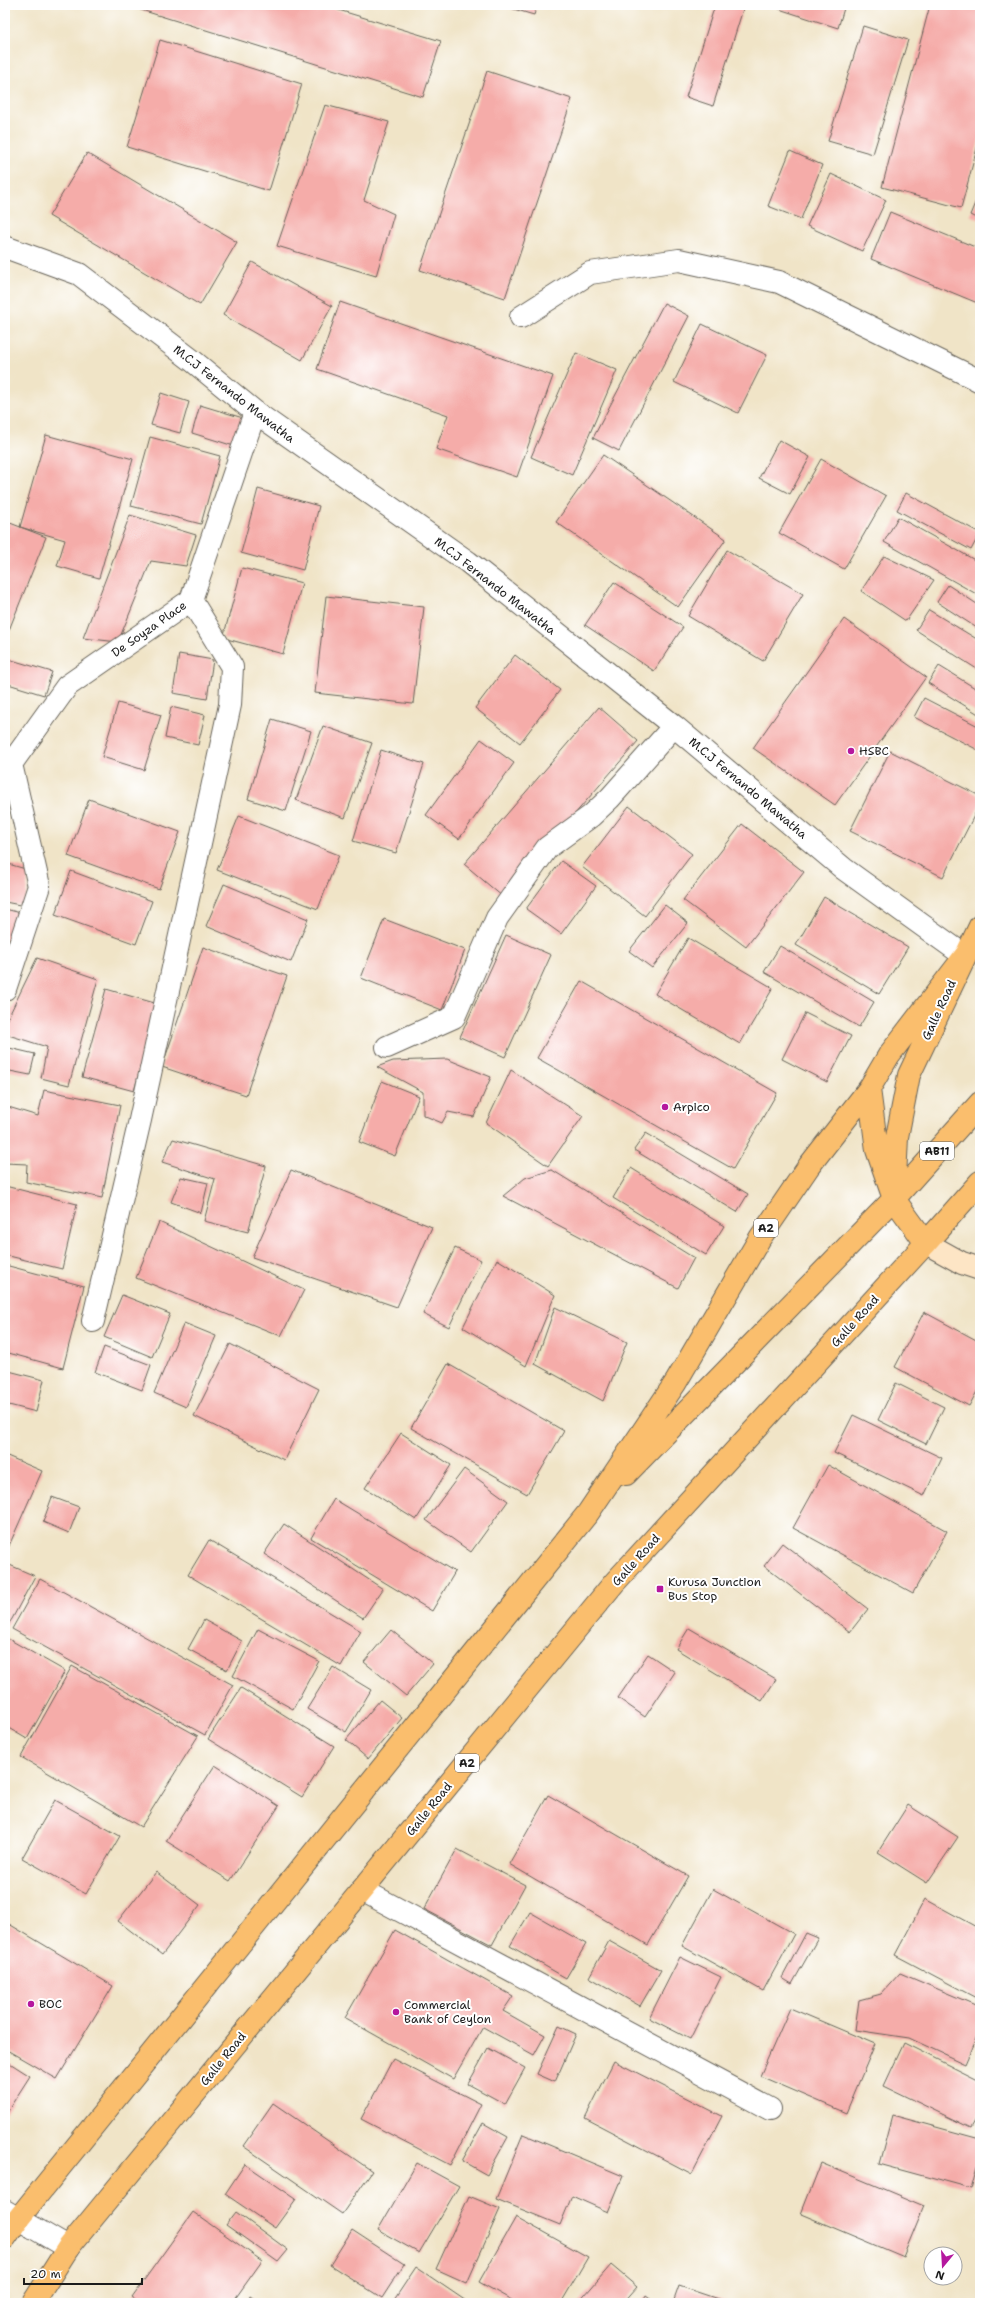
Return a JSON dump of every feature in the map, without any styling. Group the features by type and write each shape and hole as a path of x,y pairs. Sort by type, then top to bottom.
{"main road":[{"name":"Galle Road","path":"5,2238 12,2215 588,1514 894,1199 897,1137 909,1075 980,926"},
{"name":"Galle Road","path":"588,1514 676,1382 760,1238 809,1166 869,1089 889,1054 965,956"},
{"path":"869,1089 877,1150 894,1199 926,1243"},
{"name":"AB11","path":"894,1199 980,1103"},
{"name":"Galle Road","path":"33,2303 68,2248 614,1583 926,1243 980,1182"}],"street":[{"name":"M.C.J Fernando Mawatha","path":"5,248 79,274 193,361 255,412 468,562 674,726 844,869 965,956"},
{"path":"521,317 590,273 679,260 779,282 980,381"},
{"name":"De Soyza Place","path":"8,764 67,686 191,600 255,412"},
{"path":"93,1321 140,1120 230,705 232,667 191,600"},
{"path":"387,1047 454,1017 497,918 547,848 591,816 610,798 674,726"},
{"path":"5,989 39,886 8,764"},
{"path":"926,1243 962,1263 980,1269"},
{"path":"362,1890 770,2109"},
{"path":"12,2215 68,2248"}],"building":[{"path":"125,5 322,5 441,41 423,97"},
{"path":"500,5 537,5 534,15"},
{"path":"715,5 729,5 743,9 713,106 686,97"},
{"path":"780,5 845,5 838,28 779,9"},
{"path":"930,5 980,5 980,137 961,208 882,187"},
{"path":"863,26 908,40 873,154 828,141"},
{"path":"160,40 302,84 269,191 127,147"},
{"path":"487,71 572,99 505,298 420,270"},
{"path":"325,105 389,122 364,200 394,214 376,276 277,246"},
{"path":"790,151 822,165 801,219 768,206"},
{"path":"87,153 237,242 200,305 49,216"},
{"path":"831,174 886,200 862,251 807,226"},
{"path":"980,191 980,220 970,215"},
{"path":"890,212 980,249 980,304 871,259"},
{"path":"252,262 332,306 302,360 223,315"},
{"path":"340,302 553,376 517,477 436,449 448,415 317,369"},
{"path":"664,303 689,316 619,451 593,438"},
{"path":"702,324 767,355 738,413 674,382"},
{"path":"576,353 617,370 572,475 531,457"},
{"path":"161,393 189,402 180,433 151,425"},
{"path":"200,405 243,418 234,446 192,433"},
{"path":"46,435 133,459 99,578 57,566 65,540 20,527"},
{"path":"150,437 220,456 201,524 131,506"},
{"path":"779,440 810,457 790,494 759,478"},
{"path":"603,455 726,539 678,607 556,522"},
{"path":"821,459 886,496 844,569 779,533"},
{"path":"258,489 319,506 303,570 241,553"},
{"path":"906,493 980,533 971,550 897,510"},
{"path":"130,515 196,535 186,566 151,561 118,642 83,638"},
{"path":"898,517 980,563 980,596 884,542"},
{"path":"5,521 46,537 7,635 5,635"},
{"path":"727,550 803,594 763,661 688,616"},
{"path":"884,556 934,580 906,621 861,591"},
{"path":"242,568 302,583 283,654 223,638"},
{"path":"614,582 683,627 654,671 585,625"},
{"path":"948,585 980,606 980,630 937,602"},
{"path":"326,596 424,607 413,704 315,693"},
{"path":"929,610 980,641 980,671 916,630"},
{"path":"844,619 926,677 835,805 753,748"},
{"path":"179,654 213,660 207,699 173,693"},
{"path":"515,655 560,690 520,743 475,708"},
{"path":"5,658 52,672 44,695 5,683"},
{"path":"939,666 980,691 980,715 928,683"},
{"path":"924,698 980,727 980,751 914,717"},
{"path":"118,703 161,715 144,770 102,757"},
{"path":"171,707 205,715 198,745 165,738"},
{"path":"599,707 638,741 503,897 464,864"},
{"path":"272,719 311,731 286,811 248,799"},
{"path":"323,726 372,743 345,818 296,800"},
{"path":"481,739 514,763 459,839 426,815"},
{"path":"381,750 424,764 396,853 353,841"},
{"path":"890,751 980,796 980,804 943,877 850,831"},
{"path":"89,799 180,832 159,889 68,856"},
{"path":"629,806 692,854 645,916 582,867"},
{"path":"239,816 339,855 318,909 217,870"},
{"path":"742,824 804,872 746,947 683,900"},
{"path":"561,861 596,886 561,934 526,909"},
{"path":"5,863 29,870 25,906 5,902"},
{"path":"71,871 152,901 136,944 55,915"},
{"path":"224,884 308,919 291,962 206,926"},
{"path":"824,897 908,947 879,994 796,945"},
{"path":"665,905 688,923 652,968 629,951"},
{"path":"5,909 25,914 13,942 5,939"},
{"path":"384,919 465,950 442,1010 361,978"},
{"path":"506,935 551,955 505,1057 460,1037"},
{"path":"688,938 773,988 740,1044 655,994"},
{"path":"780,946 874,1002 859,1027 764,972"},
{"path":"203,947 287,976 246,1095 162,1067"},
{"path":"37,958 98,979 69,1085 41,1078 47,1047 5,1034 5,1024"},
{"path":"581,981 777,1093 733,1169 537,1058"},
{"path":"106,989 158,1004 134,1091 82,1077"},
{"path":"805,1013 851,1036 827,1082 782,1059"},
{"path":"5,1047 35,1054 30,1075 5,1070"},
{"path":"447,1059 491,1077 474,1117 448,1112 442,1123 423,1115 423,1092 377,1067 393,1061"},
{"path":"511,1070 583,1116 548,1166 486,1123"},
{"path":"382,1081 419,1096 395,1156 359,1142"},
{"path":"44,1090 120,1105 102,1198 26,1182 27,1164 5,1163 5,1106 38,1116"},
{"path":"646,1133 748,1194 737,1212 634,1150"},
{"path":"173,1139 266,1166 248,1232 204,1221 215,1179 162,1162"},
{"path":"631,1168 724,1226 706,1255 613,1198"},
{"path":"291,1170 432,1227 397,1307 252,1257"},
{"path":"552,1170 694,1258 678,1288 503,1196 525,1178"},
{"path":"181,1177 208,1183 201,1213 171,1202"},
{"path":"5,1186 77,1204 62,1269 5,1255"},
{"path":"159,1222 304,1290 281,1336 136,1278"},
{"path":"455,1248 481,1260 449,1327 423,1314"},
{"path":"497,1259 555,1295 526,1366 463,1327"},
{"path":"5,1265 84,1286 63,1368 5,1352"},
{"path":"122,1295 170,1314 152,1357 104,1337"},
{"path":"555,1307 627,1342 603,1401 535,1364"},
{"path":"924,1312 980,1342 980,1386 969,1406 895,1367"},
{"path":"184,1323 216,1336 186,1407 154,1393"},
{"path":"230,1344 319,1389 284,1460 194,1416"},
{"path":"104,1347 151,1365 142,1390 95,1372"},
{"path":"448,1364 564,1431 527,1494 411,1428"},
{"path":"5,1370 44,1380 36,1412 5,1404"},
{"path":"896,1383 944,1407 926,1444 878,1420"},
{"path":"853,1415 942,1458 924,1496 834,1453"},
{"path":"401,1433 451,1465 416,1520 365,1488"},
{"path":"5,1455 42,1471 8,1548 5,1546"},
{"path":"828,1465 947,1531 913,1593 793,1528"},
{"path":"464,1469 508,1501 471,1552 426,1520"},
{"path":"52,1497 79,1507 69,1533 43,1522"},
{"path":"334,1499 455,1572 432,1611 311,1538"},
{"path":"284,1524 383,1589 363,1618 264,1554"},
{"path":"209,1540 361,1631 341,1666 188,1575"},
{"path":"782,1543 868,1609 850,1632 764,1566"},
{"path":"5,1563 35,1576 5,1629"},
{"path":"40,1579 233,1685 205,1735 12,1629"},
{"path":"204,1620 242,1641 227,1670 188,1649"},
{"path":"689,1628 776,1679 762,1701 676,1649"},
{"path":"258,1629 319,1661 293,1709 233,1676"},
{"path":"391,1630 433,1664 406,1696 364,1662"},
{"path":"5,1637 65,1671 27,1739 5,1726"},
{"path":"648,1654 675,1672 645,1717 618,1698"},
{"path":"72,1666 198,1736 141,1827 21,1757"},
{"path":"333,1667 371,1690 346,1732 307,1709"},
{"path":"241,1688 334,1746 302,1797 208,1739"},
{"path":"380,1700 402,1718 368,1759 346,1740"},
{"path":"215,1765 279,1806 230,1881 166,1841"},
{"path":"548,1795 688,1876 648,1945 509,1864"},
{"path":"55,1800 120,1836 86,1894 22,1858"},
{"path":"908,1805 958,1837 927,1883 878,1852"},
{"path":"457,1849 525,1885 492,1945 424,1909"},
{"path":"156,1872 200,1905 162,1955 118,1921"},
{"path":"713,1889 794,1934 763,1991 682,1946"},
{"path":"925,1899 980,1929 980,2000 895,1955"},
{"path":"530,1912 586,1944 566,1978 510,1946"},
{"path":"9,1924 113,1986 57,2079 5,2049 5,1930"},
{"path":"395,1930 513,1996 503,2011 545,2035 534,2055 483,2027 453,2079 345,2018"},
{"path":"806,1933 818,1938 792,1984 782,1978"},
{"path":"609,1941 661,1970 640,2006 589,1977"},
{"path":"680,1957 721,1977 690,2039 649,2018"},
{"path":"900,1973 980,2007 980,2029 965,2064 909,2038 855,2030 859,2000 881,1994"},
{"path":"790,2008 875,2044 846,2113 760,2076"},
{"path":"559,2026 576,2034 555,2082 537,2074"},
{"path":"904,2043 980,2081 980,2112 971,2128 884,2086"},
{"path":"488,2048 525,2068 505,2104 468,2084"},
{"path":"393,2059 481,2104 450,2165 361,2119"},
{"path":"5,2060 30,2076 5,2115"},
{"path":"614,2061 722,2116 692,2174 585,2118"},
{"path":"273,2103 372,2171 342,2214 243,2146"},
{"path":"892,2115 980,2139 980,2155 971,2189 879,2164"},
{"path":"483,2123 508,2137 487,2175 462,2161"},
{"path":"523,2134 623,2176 608,2212 572,2196 560,2225 496,2199"},
{"path":"417,2163 459,2186 419,2253 378,2230"},
{"path":"821,2163 924,2206 903,2257 801,2214"},
{"path":"245,2164 296,2199 275,2228 225,2194"},
{"path":"469,2196 500,2209 467,2283 436,2269"},
{"path":"193,2212 262,2261 232,2303 141,2303 132,2297"},
{"path":"236,2212 288,2250 278,2262 226,2225"},
{"path":"516,2217 588,2257 561,2303 517,2303 479,2282"},
{"path":"352,2230 404,2264 382,2298 330,2265"},
{"path":"611,2265 637,2287 623,2303 578,2303"},
{"path":"416,2267 469,2303 392,2303"},
{"path":"679,2286 730,2303 673,2303"},
{"path":"250,2296 260,2303 245,2303"},
{"path":"646,2296 656,2303 642,2303"}],"place":[{"name":"HSBC","path":"851,751"},
{"name":"Arpico","path":"665,1107"},
{"name":"Kurusa Junction Bus Stop","path":"660,1589"},
{"name":"BOC","path":"31,2004"},
{"name":"Commercial Bank of Ceylon","path":"396,2012"}]}
